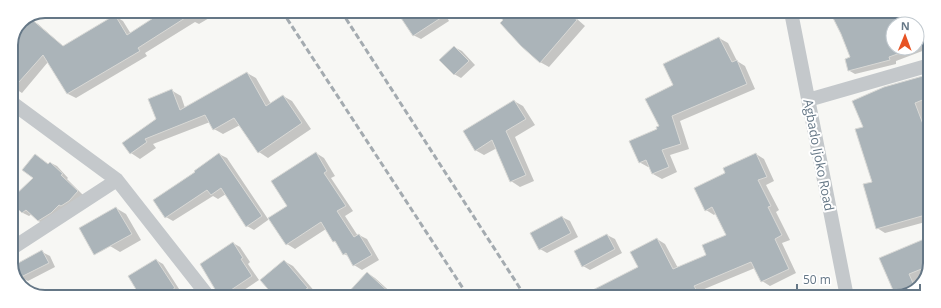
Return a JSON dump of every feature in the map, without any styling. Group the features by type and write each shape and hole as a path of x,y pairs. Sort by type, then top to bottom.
{"street":[{"name":"Agbado Ijoko Road","path":"792,18 846,290"},
{"path":"808,100 923,66"},
{"path":"18,107 117,180 203,290"},
{"path":"18,244 117,180"}],"building":[{"path":"110,18 117,18 127,35 153,18 185,18 138,48 140,51 67,94 43,55 18,83 18,45 20,35 26,26 33,21 63,46"},
{"path":"401,18 441,18 413,36"},
{"path":"501,18 574,18 577,20 540,63 521,46 500,23 503,20"},
{"path":"833,18 885,18 885,56 892,56 889,57 890,60 848,71 845,59 850,57"},
{"path":"719,37 732,62 737,60 747,84 672,116 681,144 662,150 669,167 652,174 646,160 639,163 629,141 657,129 656,127 659,126 645,99 673,85 663,64"},
{"path":"454,46 469,61 454,75 439,60"},
{"path":"247,72 266,106 283,95 302,123 258,153 234,118 213,130 205,115 145,139 147,142 130,154 122,143 156,119 148,99 172,89 180,110"},
{"path":"923,76 923,100 915,103 923,124 923,216 876,229 863,184 872,182 855,129 863,127 852,101 884,87"},
{"path":"514,100 526,119 506,131 526,175 510,182 492,140 475,151 463,131"},
{"path":"316,152 327,171 324,173 346,206 337,211 354,237 359,234 372,255 353,266 346,253 343,255 335,241 333,242 321,222 286,245 268,218 287,206 271,181"},
{"path":"219,153 262,216 246,227 221,188 211,195 207,190 165,218 153,200 195,172 194,171"},
{"path":"756,153 767,177 758,180 771,206 768,207 782,235 775,239 789,269 761,282 751,262 694,286 696,290 593,290 638,267 630,252 657,238 673,269 706,255 702,245 726,235 712,207 705,211 694,188 725,173 723,168"},
{"path":"35,154 48,164 50,162 78,191 69,201 61,206 59,205 51,213 38,221 26,210 22,213 18,209 18,192 33,178 22,170"},
{"path":"116,207 132,234 94,255 79,228"},
{"path":"562,216 571,233 539,250 530,233"},
{"path":"607,234 615,249 582,267 574,251"},
{"path":"923,240 922,269 909,274 913,283 905,289 893,290 879,258"},
{"path":"233,242 243,258 241,259 252,276 231,290 215,290 200,264"},
{"path":"42,250 49,263 22,276 18,263"},
{"path":"156,259 175,288 172,290 136,290 128,276"},
{"path":"284,260 308,288 306,289 307,290 269,290 260,280"},
{"path":"367,272 386,290 350,290"}],"railway":[{"path":"287,18 464,290"},
{"path":"346,18 521,290"}]}
